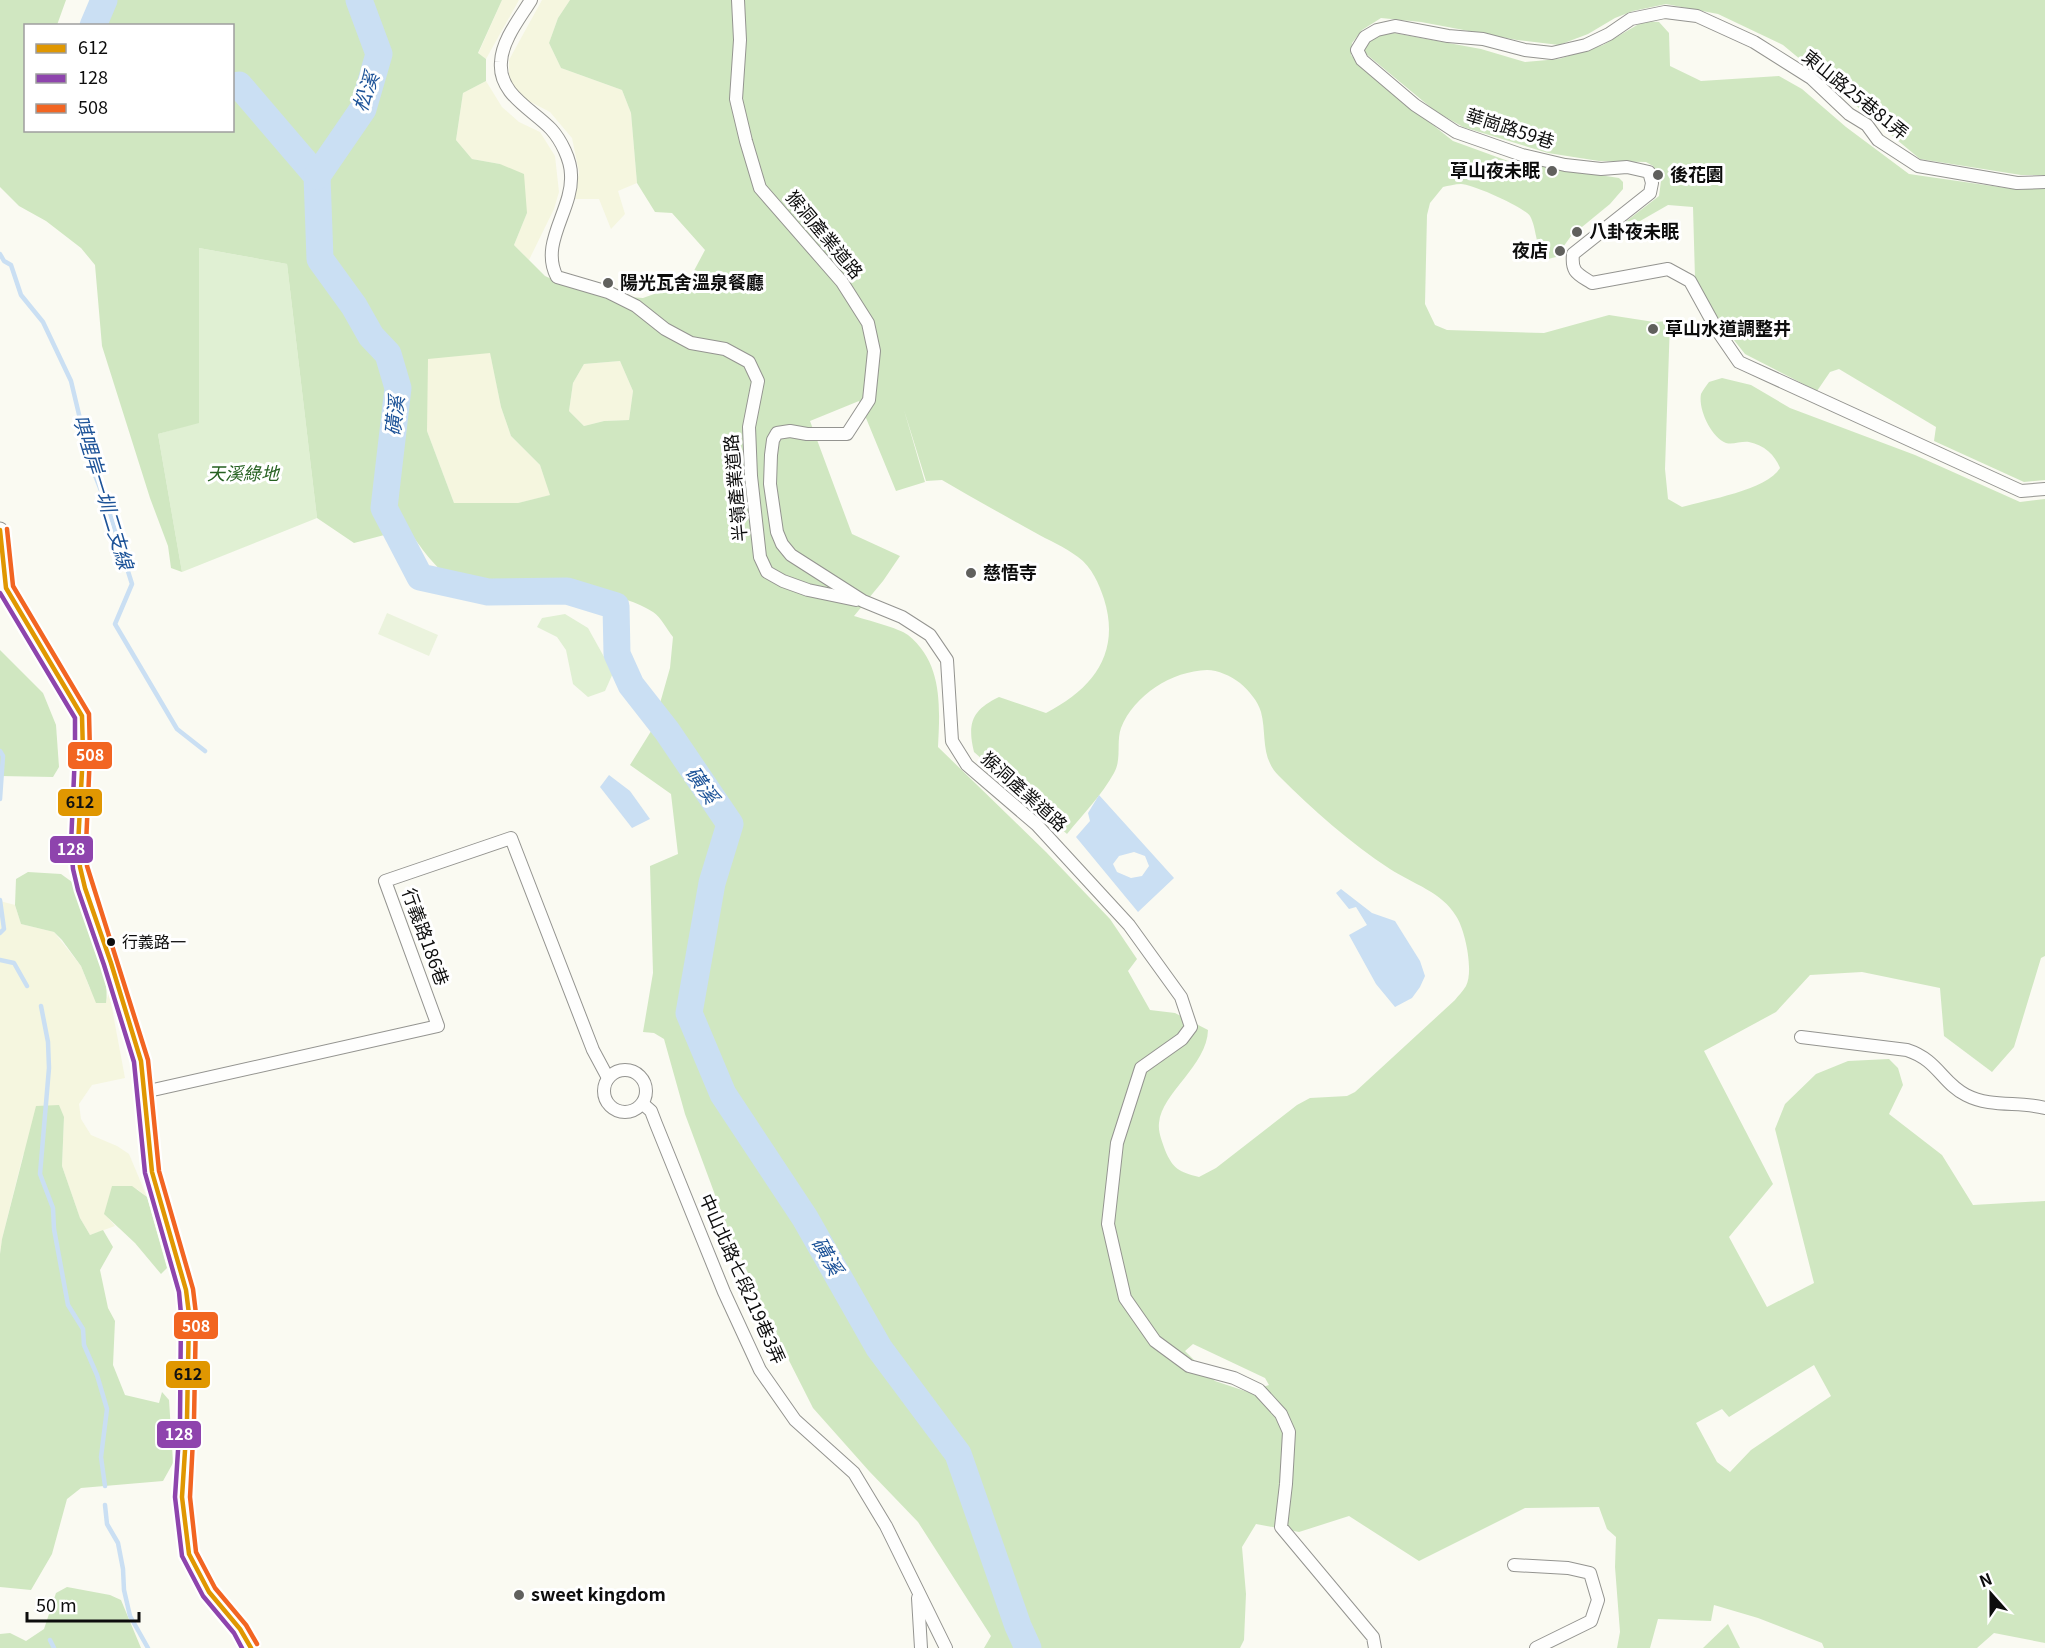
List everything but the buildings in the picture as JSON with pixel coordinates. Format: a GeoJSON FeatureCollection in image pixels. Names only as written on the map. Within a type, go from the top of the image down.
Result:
{"type":"FeatureCollection","features":[{"type":"Feature","properties":{"kind":"street","name":"半嶺產業道路"},"geometry":{"type":"LineString","coordinates":[[531,0],[508,39],[501,61],[502,80],[518,100],[552,130],[563,147],[572,174],[569,200],[552,247],[551,266],[557,277],[608,292],[636,306],[665,329],[691,343],[725,349],[749,362],[758,381],[749,427],[751,476],[760,557],[767,572],[783,581],[808,590],[863,601]]}},
{"type":"Feature","properties":{"kind":"street","name":"猴洞產業道路"},"geometry":{"type":"LineString","coordinates":[[738,0],[740,40],[736,99],[760,188],[842,282],[868,323],[874,351],[869,400],[847,434],[807,434],[790,430],[777,433],[773,440],[770,484],[777,532],[791,555],[863,601],[902,616],[930,635],[946,660],[952,741],[967,765],[1037,825],[1129,925],[1185,1005],[1191,1027],[1182,1039],[1141,1068],[1117,1143],[1108,1224],[1125,1298],[1155,1341],[1189,1366],[1233,1378],[1259,1390],[1281,1414],[1290,1432],[1281,1527],[1373,1637],[1375,1648]]}},
{"type":"Feature","properties":{"kind":"street","name":"東山路25巷81弄"},"geometry":{"type":"LineString","coordinates":[[1362,60],[1357,50],[1365,37],[1377,30],[1395,26],[1448,36],[1483,39],[1525,51],[1552,53],[1586,45],[1609,34],[1631,19],[1665,12],[1697,16],[1754,42],[1811,78],[1849,114],[1867,125],[1878,140],[1918,166],[2017,183],[2045,182]]}},
{"type":"Feature","properties":{"kind":"street","name":"華崗路59巷"},"geometry":{"type":"LineString","coordinates":[[1362,60],[1415,105],[1456,132],[1522,155],[1565,165],[1601,169],[1628,167],[1649,172],[1652,183],[1650,193],[1574,254],[1572,266],[1577,274],[1592,284],[1668,269],[1690,281],[1716,330],[1739,362],[2021,491],[2045,489]]}},
{"type":"Feature","properties":{"kind":"street"},"geometry":{"type":"LineString","coordinates":[[0,530],[6,588],[82,716],[84,753],[78,845],[80,867],[141,1061],[152,1172],[186,1290],[189,1314],[187,1420],[182,1497],[189,1554],[210,1592],[240,1629],[251,1648]]}},
{"type":"Feature","properties":{"kind":"street","name":"行義路186巷"},"geometry":{"type":"LineString","coordinates":[[144,1092],[438,1026],[386,881],[511,838],[593,1050],[600,1067],[608,1078]]}},
{"type":"Feature","properties":{"kind":"street"},"geometry":{"type":"LineString","coordinates":[[1801,1038],[1907,1050],[1920,1054],[1930,1061],[1963,1094],[1976,1100],[1990,1104],[2045,1108]]}},
{"type":"Feature","properties":{"kind":"street","name":"行義路186巷"},"geometry":{"type":"LineString","coordinates":[[593,1050],[609,1066],[620,1070]]}},
{"type":"Feature","properties":{"kind":"street"},"geometry":{"type":"LineString","coordinates":[[631,1112],[643,1104],[646,1097],[645,1082],[635,1072],[620,1070],[608,1078],[604,1093],[605,1100],[616,1111],[643,1115],[656,1124]]}},
{"type":"Feature","properties":{"kind":"street","name":"中山北路七段219巷3弄"},"geometry":{"type":"LineString","coordinates":[[643,1104],[651,1111],[724,1292],[760,1370],[795,1420],[854,1473],[886,1526],[946,1648]]}},
{"type":"Feature","properties":{"kind":"street"},"geometry":{"type":"LineString","coordinates":[[1514,1565],[1568,1568],[1590,1573],[1598,1600],[1591,1621],[1536,1648]]}},
{"type":"Feature","properties":{"kind":"street"},"geometry":{"type":"LineString","coordinates":[[918,1591],[921,1648]]}},
{"type":"Feature","properties":{"kind":"green space"},"geometry":{"type":"Polygon","coordinates":[[[0,0],[66,0],[57,24],[24,24],[24,132],[234,132],[234,24],[87,24],[96,0],[502,0],[478,53],[486,59],[486,81],[463,93],[456,140],[472,159],[500,164],[524,174],[527,213],[514,245],[545,276],[567,286],[601,295],[643,298],[688,282],[705,250],[672,213],[655,212],[637,183],[631,113],[622,90],[561,68],[549,43],[558,18],[570,0],[2045,0],[2045,175],[2021,175],[1920,159],[1783,45],[1718,14],[1666,4],[1633,11],[1615,18],[1588,34],[1559,45],[1517,40],[1421,22],[1381,18],[1362,30],[1352,43],[1351,55],[1364,70],[1453,141],[1508,161],[1619,178],[1623,182],[1623,189],[1610,204],[1571,236],[1556,257],[1548,259],[1540,248],[1530,216],[1526,212],[1467,185],[1443,187],[1430,203],[1427,215],[1425,304],[1435,325],[1447,330],[1544,333],[1609,315],[1654,322],[1670,321],[1665,469],[1668,499],[1682,507],[1720,497],[1763,482],[1780,468],[1772,455],[1764,448],[1749,442],[1726,443],[1720,440],[1711,429],[1704,415],[1701,394],[1709,382],[1722,378],[1751,385],[1790,408],[1915,455],[2020,502],[2045,499],[2045,956],[2041,958],[2014,1047],[1992,1072],[1944,1036],[1940,988],[1862,972],[1810,975],[1776,1012],[1704,1051],[1773,1184],[1729,1237],[1767,1307],[1814,1283],[1775,1129],[1785,1104],[1816,1074],[1848,1061],[1889,1059],[1898,1068],[1903,1085],[1889,1114],[1942,1155],[1973,1205],[2045,1201],[2045,1643],[1994,1633],[1977,1648],[1824,1648],[1822,1643],[1758,1618],[1714,1605],[1711,1621],[1658,1619],[1650,1648],[1617,1648],[1620,1632],[1615,1567],[1616,1537],[1607,1529],[1599,1507],[1525,1508],[1419,1561],[1349,1516],[1299,1532],[1256,1524],[1242,1547],[1246,1594],[1244,1640],[1240,1648],[984,1648],[991,1636],[918,1522],[813,1408],[770,1323],[724,1219],[685,1114],[664,1039],[654,1033],[643,1032],[653,973],[650,866],[678,854],[671,794],[630,765],[653,728],[670,668],[673,637],[656,614],[641,605],[594,592],[546,588],[492,588],[463,583],[440,569],[407,529],[354,543],[317,518],[287,264],[199,248],[199,423],[158,434],[182,572],[171,568],[168,546],[150,498],[102,346],[95,265],[81,248],[46,221],[19,206],[0,187],[0,0]],[[490,353],[428,359],[427,431],[454,503],[518,503],[550,495],[540,465],[511,436],[501,407],[490,353]],[[620,361],[584,364],[573,383],[569,411],[584,426],[604,421],[629,420],[633,391],[620,361]],[[859,401],[810,421],[852,534],[900,556],[854,616],[904,632],[919,646],[928,659],[937,686],[938,747],[1046,852],[1110,919],[1137,959],[1128,971],[1150,1010],[1175,1013],[1208,1030],[1206,1043],[1200,1055],[1162,1112],[1159,1123],[1160,1133],[1171,1162],[1178,1169],[1199,1177],[1216,1168],[1297,1105],[1310,1098],[1347,1096],[1355,1092],[1455,1000],[1466,986],[1469,961],[1465,940],[1456,916],[1435,895],[1390,869],[1346,837],[1279,776],[1269,761],[1261,712],[1253,696],[1236,680],[1211,670],[1194,671],[1168,680],[1145,695],[1135,705],[1121,728],[1118,762],[1114,773],[1098,797],[1067,834],[974,752],[971,733],[977,712],[999,697],[1046,713],[1077,693],[1089,681],[1106,652],[1109,636],[1104,599],[1097,582],[1087,566],[1068,550],[942,480],[926,481],[904,410],[925,482],[896,491],[859,401]],[[1193,1344],[1185,1351],[1215,1381],[1248,1392],[1269,1385],[1265,1378],[1193,1344]],[[1814,1365],[1729,1417],[1722,1409],[1696,1423],[1717,1462],[1730,1472],[1751,1450],[1831,1396],[1814,1365]]]}},
{"type":"Feature","properties":{"kind":"green space"},"geometry":{"type":"Polygon","coordinates":[[[502,0],[519,0],[486,59],[478,54],[502,0]]]}},
{"type":"Feature","properties":{"kind":"green space"},"geometry":{"type":"Polygon","coordinates":[[[542,0],[570,0],[558,18],[549,43],[561,68],[622,90],[631,113],[637,183],[618,191],[625,214],[611,229],[599,199],[575,199],[579,172],[572,138],[550,112],[523,98],[509,83],[509,60],[542,0]]]}},
{"type":"Feature","properties":{"kind":"green space"},"geometry":{"type":"Polygon","coordinates":[[[1644,21],[1659,22],[1669,33],[1670,66],[1701,81],[1779,76],[1802,89],[1846,127],[1909,174],[2020,190],[2045,186],[2045,480],[2024,482],[1934,441],[1936,427],[1839,369],[1830,372],[1817,391],[1745,354],[1722,325],[1695,278],[1693,207],[1668,205],[1607,240],[1611,233],[1659,196],[1661,181],[1653,166],[1646,162],[1599,161],[1548,153],[1463,127],[1435,111],[1365,53],[1365,45],[1376,36],[1394,33],[1481,49],[1525,62],[1559,59],[1603,45],[1644,21]]]}},
{"type":"Feature","properties":{"kind":"green space"},"geometry":{"type":"Polygon","coordinates":[[[486,81],[502,107],[519,122],[540,132],[555,156],[559,192],[554,209],[529,260],[514,245],[527,213],[500,164],[472,159],[456,140],[463,93],[486,81]]]}},
{"type":"Feature","properties":{"kind":"green space","name":"天溪綠地"},"geometry":{"type":"Polygon","coordinates":[[[199,248],[287,264],[317,518],[182,572],[158,434],[199,422],[199,248]]]}},
{"type":"Feature","properties":{"kind":"green space"},"geometry":{"type":"Polygon","coordinates":[[[490,352],[501,407],[511,436],[540,465],[551,495],[518,503],[454,503],[427,431],[427,358],[490,352]]]}},
{"type":"Feature","properties":{"kind":"green space"},"geometry":{"type":"Polygon","coordinates":[[[620,361],[633,391],[629,420],[604,421],[584,426],[569,411],[573,383],[584,364],[620,361]]]}},
{"type":"Feature","properties":{"kind":"green space"},"geometry":{"type":"Polygon","coordinates":[[[387,613],[438,635],[429,656],[378,634],[387,613]]]}},
{"type":"Feature","properties":{"kind":"green space"},"geometry":{"type":"Polygon","coordinates":[[[565,614],[588,628],[613,673],[605,691],[588,697],[573,684],[566,650],[557,637],[537,627],[542,618],[565,614]]]}},
{"type":"Feature","properties":{"kind":"green space"},"geometry":{"type":"Polygon","coordinates":[[[0,650],[43,693],[56,725],[59,767],[53,777],[0,776],[0,650]]]}},
{"type":"Feature","properties":{"kind":"green space"},"geometry":{"type":"Polygon","coordinates":[[[28,872],[61,874],[72,882],[95,943],[107,991],[106,1003],[96,1003],[81,966],[54,932],[21,924],[15,905],[16,879],[28,872]]]}},
{"type":"Feature","properties":{"kind":"green space"},"geometry":{"type":"Polygon","coordinates":[[[0,901],[15,905],[21,924],[54,932],[81,966],[90,989],[106,1002],[109,992],[125,1078],[92,1085],[79,1104],[81,1119],[91,1135],[129,1154],[147,1197],[137,1189],[105,1214],[115,1226],[90,1235],[80,1218],[62,1166],[64,1117],[23,1155],[0,1254],[0,901]]]}},
{"type":"Feature","properties":{"kind":"green space"},"geometry":{"type":"Polygon","coordinates":[[[59,1105],[64,1117],[62,1166],[80,1218],[90,1235],[103,1230],[113,1247],[100,1270],[108,1308],[115,1321],[113,1365],[125,1395],[159,1403],[162,1392],[169,1400],[173,1463],[163,1481],[81,1488],[67,1499],[52,1554],[31,1590],[0,1587],[0,1254],[36,1106],[59,1105]]]}},
{"type":"Feature","properties":{"kind":"green space"},"geometry":{"type":"Polygon","coordinates":[[[112,1186],[132,1186],[147,1197],[167,1268],[161,1274],[135,1243],[104,1214],[112,1186]]]}},
{"type":"Feature","properties":{"kind":"green space"},"geometry":{"type":"Polygon","coordinates":[[[67,1587],[110,1595],[121,1600],[141,1648],[0,1648],[0,1634],[10,1633],[26,1641],[44,1629],[56,1593],[67,1587]]]}},
{"type":"Feature","properties":{"kind":"green space"},"geometry":{"type":"Polygon","coordinates":[[[1728,1624],[1740,1648],[1703,1648],[1728,1624]]]}},
{"type":"Feature","properties":{"kind":"water"},"geometry":{"type":"Polygon","coordinates":[[[609,775],[630,791],[650,819],[632,828],[600,787],[609,775]]]}},
{"type":"Feature","properties":{"kind":"water"},"geometry":{"type":"Polygon","coordinates":[[[1099,795],[1174,878],[1138,912],[1076,837],[1090,821],[1088,813],[1099,795]],[[1134,852],[1119,856],[1113,864],[1117,872],[1131,878],[1142,876],[1149,866],[1145,856],[1134,852]]]}},
{"type":"Feature","properties":{"kind":"water"},"geometry":{"type":"Polygon","coordinates":[[[1341,889],[1372,913],[1395,921],[1420,961],[1425,976],[1412,998],[1395,1007],[1376,984],[1349,935],[1367,925],[1356,907],[1349,909],[1336,893],[1341,889]]]}},
{"type":"Feature","properties":{"kind":"waterway","name":"磺溪"},"geometry":{"type":"LineString","coordinates":[[94,24],[104,0]]}},
{"type":"Feature","properties":{"kind":"waterway","name":"松溪"},"geometry":{"type":"LineString","coordinates":[[317,176],[363,109],[379,54],[359,0]]}},
{"type":"Feature","properties":{"kind":"waterway","name":"磺溪"},"geometry":{"type":"LineString","coordinates":[[234,86],[239,85],[317,176],[320,259],[354,306],[371,336],[388,354],[398,388],[384,508],[420,577],[488,592],[567,591],[616,606],[617,654],[631,685],[667,731],[730,824],[712,883],[689,1013],[723,1094],[805,1218],[879,1348],[958,1454],[1018,1626],[1028,1648]]}},
{"type":"Feature","properties":{"kind":"waterway","name":"唭哩岸一圳二支線"},"geometry":{"type":"LineString","coordinates":[[0,254],[4,261],[11,265],[21,295],[43,322],[71,381],[91,465],[109,511],[132,584],[115,624],[177,729],[205,751]]}},
{"type":"Feature","properties":{"kind":"waterway"},"geometry":{"type":"LineString","coordinates":[[0,751],[3,756],[0,799]]}},
{"type":"Feature","properties":{"kind":"waterway"},"geometry":{"type":"LineString","coordinates":[[0,900],[4,929],[0,933]]}},
{"type":"Feature","properties":{"kind":"waterway"},"geometry":{"type":"LineString","coordinates":[[0,960],[14,963],[27,986]]}},
{"type":"Feature","properties":{"kind":"waterway"},"geometry":{"type":"LineString","coordinates":[[41,1006],[48,1042],[49,1068],[40,1174],[53,1208],[54,1229],[68,1305],[83,1329],[84,1345],[97,1375],[107,1409],[101,1457],[105,1486]]}},
{"type":"Feature","properties":{"kind":"waterway"},"geometry":{"type":"LineString","coordinates":[[105,1505],[107,1524],[118,1543],[130,1616],[148,1648]]}},
{"type":"Feature","properties":{"kind":"waterway"},"geometry":{"type":"LineString","coordinates":[[50,1640],[54,1648]]}},
{"type":"Feature","properties":{"kind":"transit line","name":"508"},"geometry":{"type":"LineString","coordinates":[[7,529],[13,586],[89,714],[87,866],[148,1060],[159,1171],[193,1289],[196,1314],[190,1497],[196,1552],[215,1588],[246,1625],[257,1644]]}},
{"type":"Feature","properties":{"kind":"transit line","name":"612"},"geometry":{"type":"LineString","coordinates":[[0,530],[6,588],[82,716],[83,753],[78,845],[80,867],[141,1061],[152,1172],[186,1290],[189,1314],[187,1420],[182,1497],[189,1554],[209,1592],[240,1629],[251,1648]]}},
{"type":"Feature","properties":{"kind":"transit line","name":"128"},"geometry":{"type":"LineString","coordinates":[[0,593],[75,718],[71,845],[73,869],[134,1062],[145,1173],[179,1292],[181,1314],[180,1420],[175,1497],[182,1556],[203,1596],[234,1633],[242,1648]]}},
{"type":"Feature","properties":{"kind":"place","name":"草山夜未眠"},"geometry":{"type":"Point","coordinates":[1552,171]}},
{"type":"Feature","properties":{"kind":"place","name":"後花園"},"geometry":{"type":"Point","coordinates":[1658,175]}},
{"type":"Feature","properties":{"kind":"place","name":"八卦夜未眠"},"geometry":{"type":"Point","coordinates":[1577,232]}},
{"type":"Feature","properties":{"kind":"place","name":"夜店"},"geometry":{"type":"Point","coordinates":[1560,251]}},
{"type":"Feature","properties":{"kind":"place","name":"陽光瓦舍溫泉餐廳"},"geometry":{"type":"Point","coordinates":[608,283]}},
{"type":"Feature","properties":{"kind":"place","name":"草山水道調整井"},"geometry":{"type":"Point","coordinates":[1653,329]}},
{"type":"Feature","properties":{"kind":"place","name":"慈悟寺"},"geometry":{"type":"Point","coordinates":[971,573]}},
{"type":"Feature","properties":{"kind":"place","name":"行義路一"},"geometry":{"type":"Point","coordinates":[111,942]}},
{"type":"Feature","properties":{"kind":"place","name":"sweet kingdom"},"geometry":{"type":"Point","coordinates":[519,1595]}}]}
